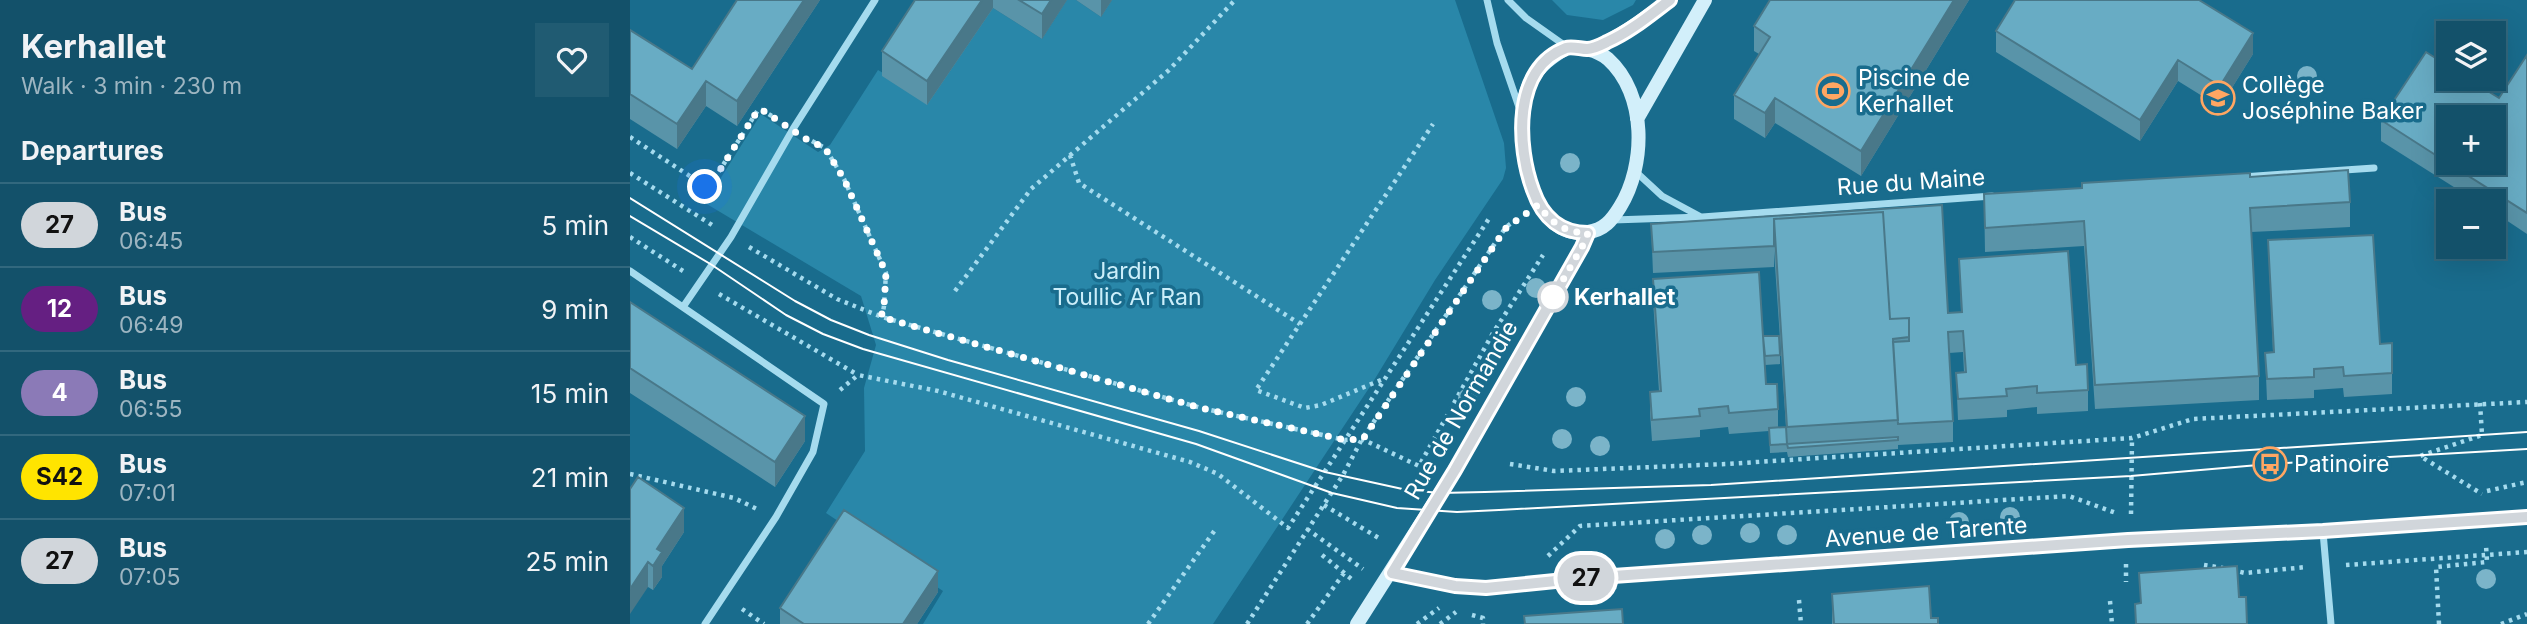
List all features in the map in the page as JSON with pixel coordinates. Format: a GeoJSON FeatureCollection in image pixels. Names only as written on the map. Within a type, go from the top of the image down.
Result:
{"type":"FeatureCollection","features":[{"type":"Feature","properties":{"kind":"street"},"geometry":{"type":"LineString","coordinates":[[683,307],[731,237],[793,129],[875,0]]}},
{"type":"Feature","properties":{"kind":"street"},"geometry":{"type":"LineString","coordinates":[[1487,0],[1497,43],[1521,113],[1530,181],[1538,205],[1560,228],[1588,233],[1601,229],[1611,220],[1629,191],[1635,171],[1639,142],[1637,119],[1630,93],[1608,59],[1591,49],[1568,47],[1526,18],[1508,0]]}},
{"type":"Feature","properties":{"kind":"street"},"geometry":{"type":"LineString","coordinates":[[1591,49],[1636,26],[1670,0]]}},
{"type":"Feature","properties":{"kind":"street"},"geometry":{"type":"LineString","coordinates":[[1637,119],[1705,0]]}},
{"type":"Feature","properties":{"kind":"street"},"geometry":{"type":"LineString","coordinates":[[1521,113],[1530,83],[1547,60],[1568,47]]}},
{"type":"Feature","properties":{"kind":"street"},"geometry":{"type":"LineString","coordinates":[[2236,178],[2374,168]]}},
{"type":"Feature","properties":{"kind":"street"},"geometry":{"type":"LineString","coordinates":[[1635,171],[1662,196],[1702,217]]}},
{"type":"Feature","properties":{"kind":"street","name":"Rue du Maine"},"geometry":{"type":"LineString","coordinates":[[1611,220],[1702,217],[2004,195]]}},
{"type":"Feature","properties":{"kind":"street","name":"Rue de Normandie"},"geometry":{"type":"LineString","coordinates":[[1388,578],[1455,470],[1588,233]]}},
{"type":"Feature","properties":{"kind":"street"},"geometry":{"type":"LineString","coordinates":[[630,271],[824,404],[813,452],[776,517],[705,624]]}},
{"type":"Feature","properties":{"kind":"street","name":"Avenue de Tarente"},"geometry":{"type":"LineString","coordinates":[[1388,578],[1486,588],[1585,578],[2128,540],[2323,531],[2527,517]]}},
{"type":"Feature","properties":{"kind":"street"},"geometry":{"type":"LineString","coordinates":[[2323,531],[2331,624]]}},
{"type":"Feature","properties":{"kind":"street"},"geometry":{"type":"LineString","coordinates":[[1357,624],[1388,578]]}},
{"type":"Feature","properties":{"kind":"path"},"geometry":{"type":"LineString","coordinates":[[954,291],[1031,189],[1169,70],[1235,0]]}},
{"type":"Feature","properties":{"kind":"path"},"geometry":{"type":"LineString","coordinates":[[630,136],[705,187],[711,184],[758,110],[825,148],[849,191],[886,273],[881,317]]}},
{"type":"Feature","properties":{"kind":"path"},"geometry":{"type":"LineString","coordinates":[[1382,380],[1321,405],[1305,408],[1256,390],[1433,124]]}},
{"type":"Feature","properties":{"kind":"path"},"geometry":{"type":"LineString","coordinates":[[1070,155],[1079,183],[1300,324]]}},
{"type":"Feature","properties":{"kind":"path"},"geometry":{"type":"LineString","coordinates":[[630,173],[731,237],[838,299],[881,317],[1201,408],[1345,440],[1363,439],[1419,466],[1493,334],[1542,255]]}},
{"type":"Feature","properties":{"kind":"path"},"geometry":{"type":"LineString","coordinates":[[1247,624],[1343,475],[1363,439],[1506,228],[1538,205]]}},
{"type":"Feature","properties":{"kind":"path"},"geometry":{"type":"LineString","coordinates":[[630,237],[858,375],[938,391],[1190,462],[1218,474],[1288,528],[1490,217]]}},
{"type":"Feature","properties":{"kind":"path"},"geometry":{"type":"LineString","coordinates":[[824,404],[858,375]]}},
{"type":"Feature","properties":{"kind":"path"},"geometry":{"type":"LineString","coordinates":[[1510,464],[1554,471],[1726,464],[2132,438],[2193,419],[2527,402]]}},
{"type":"Feature","properties":{"kind":"path"},"geometry":{"type":"LineString","coordinates":[[2480,403],[2482,435],[2420,456],[2482,492]]}},
{"type":"Feature","properties":{"kind":"path"},"geometry":{"type":"LineString","coordinates":[[2131,516],[2132,438]]}},
{"type":"Feature","properties":{"kind":"path"},"geometry":{"type":"LineString","coordinates":[[630,474],[734,498],[776,517]]}},
{"type":"Feature","properties":{"kind":"path"},"geometry":{"type":"LineString","coordinates":[[2468,493],[2527,482]]}},
{"type":"Feature","properties":{"kind":"path"},"geometry":{"type":"LineString","coordinates":[[2439,624],[2436,567],[2487,562],[2482,492]]}},
{"type":"Feature","properties":{"kind":"path"},"geometry":{"type":"LineString","coordinates":[[1543,561],[1580,526],[2069,496],[2108,511],[2131,516],[2144,515]]}},
{"type":"Feature","properties":{"kind":"path"},"geometry":{"type":"LineString","coordinates":[[1324,505],[1404,553]]}},
{"type":"Feature","properties":{"kind":"path"},"geometry":{"type":"LineString","coordinates":[[1307,529],[1388,578]]}},
{"type":"Feature","properties":{"kind":"path"},"geometry":{"type":"LineString","coordinates":[[1148,624],[1215,530]]}},
{"type":"Feature","properties":{"kind":"path"},"geometry":{"type":"LineString","coordinates":[[2126,582],[2128,540]]}},
{"type":"Feature","properties":{"kind":"path"},"geometry":{"type":"LineString","coordinates":[[1322,555],[1363,588]]}},
{"type":"Feature","properties":{"kind":"path"},"geometry":{"type":"LineString","coordinates":[[1307,624],[1344,573]]}},
{"type":"Feature","properties":{"kind":"path"},"geometry":{"type":"LineString","coordinates":[[1799,600],[1801,624]]}},
{"type":"Feature","properties":{"kind":"path"},"geometry":{"type":"LineString","coordinates":[[2110,601],[2112,624]]}},
{"type":"Feature","properties":{"kind":"path"},"geometry":{"type":"LineString","coordinates":[[1417,624],[1441,607]]}},
{"type":"Feature","properties":{"kind":"path"},"geometry":{"type":"LineString","coordinates":[[1440,624],[1457,611]]}},
{"type":"Feature","properties":{"kind":"path"},"geometry":{"type":"LineString","coordinates":[[2501,624],[2527,614]]}},
{"type":"Feature","properties":{"kind":"path"},"geometry":{"type":"LineString","coordinates":[[1470,615],[1483,618],[1483,624]]}},
{"type":"Feature","properties":{"kind":"green space","name":"Jardin Toullic Ar Ran"},"geometry":{"type":"Polygon","coordinates":[[[1067,0],[1076,0],[1101,17],[1112,0],[1455,0],[1504,143],[1506,168],[1503,179],[1213,624],[923,624],[943,591],[826,513],[865,451],[864,388],[876,345],[861,296],[705,203],[761,114],[818,152],[830,145],[878,70],[883,73],[993,8],[1042,39],[1067,0]]]}},
{"type":"Feature","properties":{"kind":"green space"},"geometry":{"type":"Polygon","coordinates":[[[1552,0],[1636,0],[1633,5],[1603,20],[1567,15],[1552,0]]]}},
{"type":"Feature","properties":{"kind":"building"},"geometry":{"type":"Polygon","coordinates":[[[737,0],[804,0],[737,101],[706,81],[677,124],[630,94],[630,30],[692,69],[737,0]]]}},
{"type":"Feature","properties":{"kind":"building"},"geometry":{"type":"Polygon","coordinates":[[[915,0],[982,0],[927,81],[882,51],[915,0]]]}},
{"type":"Feature","properties":{"kind":"building"},"geometry":{"type":"Polygon","coordinates":[[[1019,0],[1051,0],[1042,14],[1019,0]]]}},
{"type":"Feature","properties":{"kind":"building","name":"Piscine de Kerhallet"},"geometry":{"type":"Polygon","coordinates":[[[1770,0],[1954,0],[1861,151],[1775,98],[1765,113],[1734,95],[1770,37],[1754,26],[1770,0]]]}},
{"type":"Feature","properties":{"kind":"building"},"geometry":{"type":"Polygon","coordinates":[[[2015,0],[2199,0],[2253,33],[2220,86],[2178,60],[2140,120],[1996,31],[2015,0]]]}},
{"type":"Feature","properties":{"kind":"building"},"geometry":{"type":"Polygon","coordinates":[[[2426,52],[2436,58],[2436,91],[2488,91],[2499,98],[2527,55],[2527,213],[2506,200],[2506,189],[2489,189],[2467,175],[2506,175],[2506,105],[2436,105],[2436,155],[2381,120],[2426,52]]]}},
{"type":"Feature","properties":{"kind":"building"},"geometry":{"type":"Polygon","coordinates":[[[2348,170],[2350,202],[2250,208],[2259,376],[2095,385],[2084,221],[1985,228],[1984,194],[2082,188],[2082,183],[2250,173],[2250,177],[2348,170]]]}},
{"type":"Feature","properties":{"kind":"building"},"geometry":{"type":"Polygon","coordinates":[[[1942,205],[1948,313],[1962,312],[1959,259],[2068,251],[2076,365],[2087,364],[2088,390],[2037,393],[2037,386],[2006,389],[2007,396],[1958,399],[1956,373],[1966,372],[1963,331],[1948,332],[1953,421],[1898,424],[1893,342],[1909,341],[1909,318],[1890,319],[1883,212],[1774,219],[1774,246],[1653,252],[1651,224],[1942,205]]]}},
{"type":"Feature","properties":{"kind":"building"},"geometry":{"type":"Polygon","coordinates":[[[1883,212],[1890,319],[1909,318],[1909,337],[1893,339],[1898,420],[1787,427],[1774,219],[1883,212]]]}},
{"type":"Feature","properties":{"kind":"building"},"geometry":{"type":"Polygon","coordinates":[[[2373,235],[2380,344],[2392,343],[2392,373],[2344,376],[2343,367],[2314,369],[2314,377],[2267,379],[2265,353],[2274,352],[2268,240],[2373,235]]]}},
{"type":"Feature","properties":{"kind":"building"},"geometry":{"type":"Polygon","coordinates":[[[1759,272],[1766,384],[1777,384],[1778,409],[1729,413],[1728,406],[1699,409],[1700,416],[1652,420],[1650,392],[1661,391],[1653,279],[1759,272]]]}},
{"type":"Feature","properties":{"kind":"building"},"geometry":{"type":"Polygon","coordinates":[[[630,302],[805,416],[775,462],[630,368],[630,302]]]}},
{"type":"Feature","properties":{"kind":"building"},"geometry":{"type":"Polygon","coordinates":[[[1763,336],[1779,336],[1780,355],[1765,356],[1763,336]]]}},
{"type":"Feature","properties":{"kind":"building"},"geometry":{"type":"Polygon","coordinates":[[[1786,427],[1787,444],[1770,445],[1769,428],[1786,427]]]}},
{"type":"Feature","properties":{"kind":"building"},"geometry":{"type":"Polygon","coordinates":[[[1898,437],[1898,440],[1788,448],[1787,444],[1898,437]]]}},
{"type":"Feature","properties":{"kind":"building"},"geometry":{"type":"Polygon","coordinates":[[[638,477],[684,508],[657,549],[662,552],[653,566],[648,562],[630,589],[630,489],[638,477]]]}},
{"type":"Feature","properties":{"kind":"building"},"geometry":{"type":"Polygon","coordinates":[[[844,510],[938,571],[903,624],[804,624],[780,608],[844,510]]]}},
{"type":"Feature","properties":{"kind":"building"},"geometry":{"type":"Polygon","coordinates":[[[2237,566],[2239,597],[2246,597],[2247,624],[2136,624],[2135,604],[2141,603],[2139,573],[2237,566]]]}},
{"type":"Feature","properties":{"kind":"building"},"geometry":{"type":"Polygon","coordinates":[[[1929,586],[1931,618],[1938,618],[1938,624],[1834,624],[1832,594],[1929,586]]]}},
{"type":"Feature","properties":{"kind":"building"},"geometry":{"type":"Polygon","coordinates":[[[1622,609],[1623,624],[1525,624],[1524,616],[1622,609]]]}},
{"type":"Feature","properties":{"kind":"tram line"},"geometry":{"type":"LineString","coordinates":[[630,198],[795,301],[831,320],[869,335],[1199,431],[1325,472],[1407,490],[1440,493],[1711,485],[2527,432]]}},
{"type":"Feature","properties":{"kind":"tram line"},"geometry":{"type":"LineString","coordinates":[[630,216],[712,265],[786,315],[823,334],[863,349],[1196,444],[1332,493],[1397,508],[1457,512],[1499,510],[2131,476],[2270,464],[2527,449]]}},
{"type":"Feature","properties":{"kind":"bus line","name":"27"},"geometry":{"type":"LineString","coordinates":[[1670,0],[1611,41],[1591,49],[1568,47],[1547,60],[1530,83],[1521,113],[1530,181],[1538,205],[1560,228],[1588,233],[1455,470],[1392,573],[1455,586],[1486,588],[1585,578],[2128,540],[2323,531],[2527,517]]}},
{"type":"Feature","properties":{"kind":"place","name":"Piscine de Kerhallet"},"geometry":{"type":"Point","coordinates":[1833,91]}},
{"type":"Feature","properties":{"kind":"place","name":"Collège Joséphine Baker"},"geometry":{"type":"Point","coordinates":[2218,98]}},
{"type":"Feature","properties":{"kind":"place","name":"Kerhallet"},"geometry":{"type":"Point","coordinates":[1553,297]}},
{"type":"Feature","properties":{"kind":"place","name":"Patinoire"},"geometry":{"type":"Point","coordinates":[2270,464]}},
{"type":"Feature","properties":{"kind":"route"},"geometry":{"type":"LineString","coordinates":[[705,187],[711,184],[758,110],[762,110],[806,139],[825,148],[844,179],[886,273],[881,317],[1201,408],[1345,440],[1363,439],[1506,228],[1538,205],[1560,228],[1588,233],[1553,297]]}}]}
